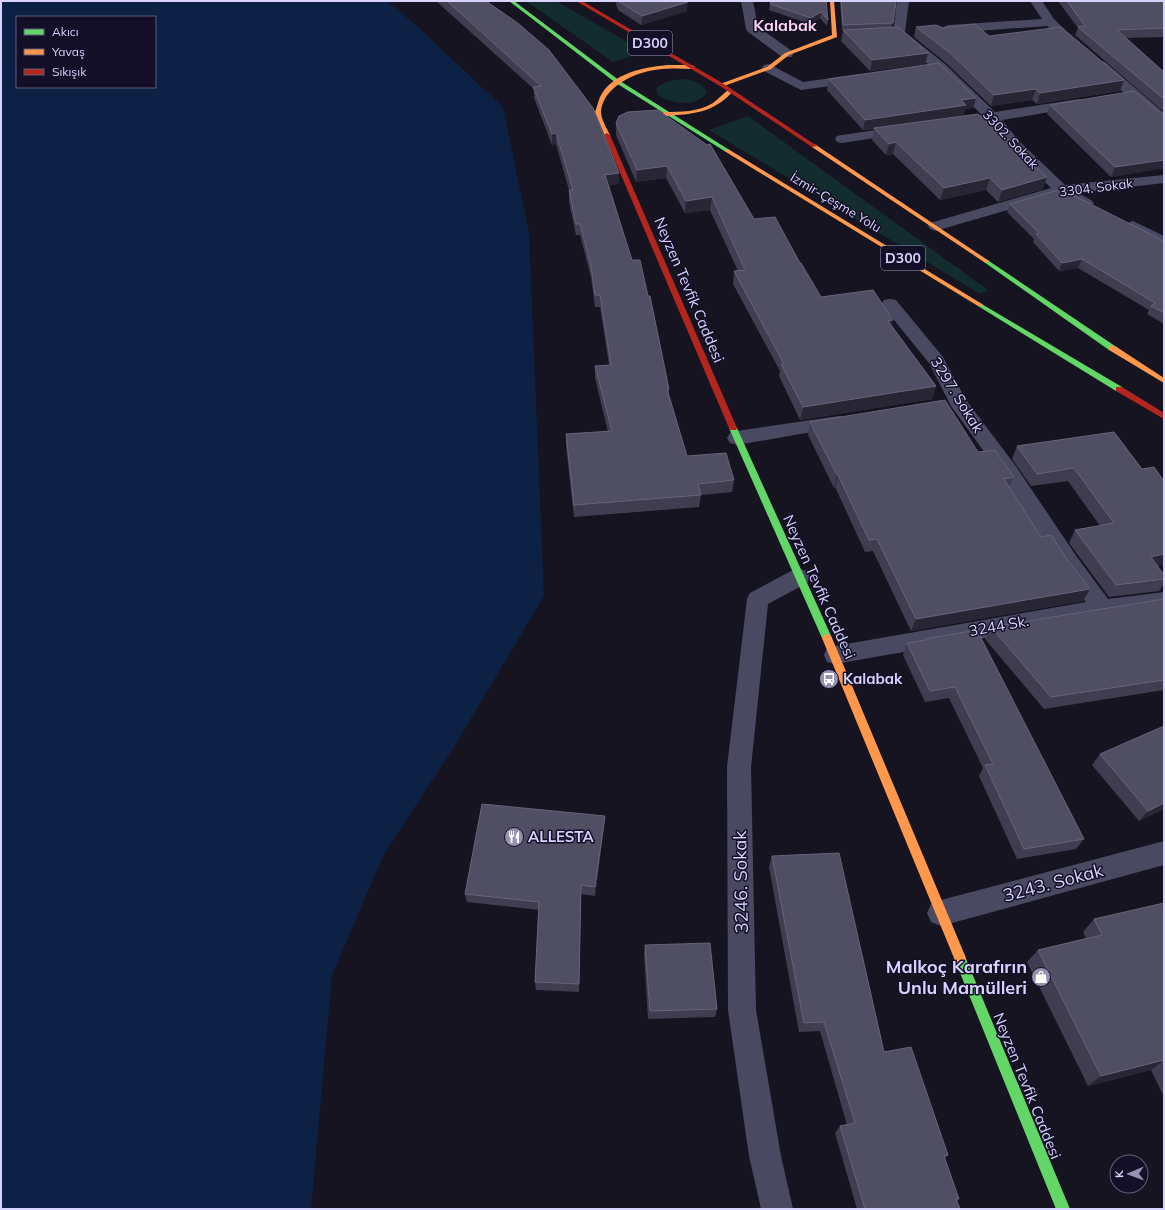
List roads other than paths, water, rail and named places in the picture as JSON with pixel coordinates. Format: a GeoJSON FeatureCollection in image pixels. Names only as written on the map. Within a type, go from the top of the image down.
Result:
{"type":"FeatureCollection","features":[{"type":"Feature","properties":{"kind":"main road","name":"D300"},"geometry":{"type":"LineString","coordinates":[[511,1],[618,82]]}},
{"type":"Feature","properties":{"kind":"main road","name":"D300"},"geometry":{"type":"LineString","coordinates":[[578,1],[730,90],[936,226],[1110,347],[1164,381]]}},
{"type":"Feature","properties":{"kind":"main road"},"geometry":{"type":"LineString","coordinates":[[722,85],[770,68],[787,54],[839,36],[832,1]]}},
{"type":"Feature","properties":{"kind":"main road"},"geometry":{"type":"LineString","coordinates":[[618,82],[644,70],[677,65],[693,67]]}},
{"type":"Feature","properties":{"kind":"main road","name":"İzmir-Çeşme Yolu"},"geometry":{"type":"LineString","coordinates":[[618,82],[1164,416]]}},
{"type":"Feature","properties":{"kind":"main road","name":"Neyzen Tevfik Caddesi"},"geometry":{"type":"LineString","coordinates":[[618,82],[604,96],[598,112],[738,438],[834,655],[1063,1209]]}},
{"type":"Feature","properties":{"kind":"main road"},"geometry":{"type":"LineString","coordinates":[[649,114],[685,114],[701,111],[715,106],[725,98],[730,90]]}},
{"type":"Feature","properties":{"kind":"main road"},"geometry":{"type":"LineString","coordinates":[[607,134],[613,124]]}},
{"type":"Feature","properties":{"kind":"street"},"geometry":{"type":"LineString","coordinates":[[747,1],[752,30],[787,54]]}},
{"type":"Feature","properties":{"kind":"street"},"geometry":{"type":"LineString","coordinates":[[899,33],[903,1]]}},
{"type":"Feature","properties":{"kind":"street"},"geometry":{"type":"LineString","coordinates":[[1036,1],[1050,22],[1068,37]]}},
{"type":"Feature","properties":{"kind":"street"},"geometry":{"type":"LineString","coordinates":[[938,30],[1050,22]]}},
{"type":"Feature","properties":{"kind":"street"},"geometry":{"type":"LineString","coordinates":[[883,34],[915,32]]}},
{"type":"Feature","properties":{"kind":"street","name":"3302. Sokak"},"geometry":{"type":"LineString","coordinates":[[899,33],[940,67],[992,117],[1014,144],[1061,190],[1095,207]]}},
{"type":"Feature","properties":{"kind":"street"},"geometry":{"type":"LineString","coordinates":[[1091,58],[1164,120]]}},
{"type":"Feature","properties":{"kind":"street"},"geometry":{"type":"LineString","coordinates":[[924,69],[940,67]]}},
{"type":"Feature","properties":{"kind":"street"},"geometry":{"type":"LineString","coordinates":[[770,68],[801,86],[870,77]]}},
{"type":"Feature","properties":{"kind":"street"},"geometry":{"type":"LineString","coordinates":[[1118,96],[1133,94]]}},
{"type":"Feature","properties":{"kind":"street"},"geometry":{"type":"LineString","coordinates":[[969,120],[1094,100]]}},
{"type":"Feature","properties":{"kind":"street"},"geometry":{"type":"LineString","coordinates":[[842,139],[914,129]]}},
{"type":"Feature","properties":{"kind":"street","name":"3304. Sokak"},"geometry":{"type":"LineString","coordinates":[[936,226],[1061,190],[1164,179]]}},
{"type":"Feature","properties":{"kind":"street"},"geometry":{"type":"LineString","coordinates":[[1123,221],[1164,242]]}},
{"type":"Feature","properties":{"kind":"street","name":"3297. Sokak"},"geometry":{"type":"LineString","coordinates":[[890,304],[937,361],[950,404],[1008,470],[1069,563],[1103,608]]}},
{"type":"Feature","properties":{"kind":"street"},"geometry":{"type":"LineString","coordinates":[[738,438],[856,419]]}},
{"type":"Feature","properties":{"kind":"street","name":"3246. Sokak"},"geometry":{"type":"LineString","coordinates":[[777,1209],[765,1156],[742,1010],[740,767],[758,599],[799,577]]}},
{"type":"Feature","properties":{"kind":"street","name":"3244 Sk."},"geometry":{"type":"LineString","coordinates":[[834,655],[1103,608],[1164,600]]}},
{"type":"Feature","properties":{"kind":"street","name":"3243. Sokak"},"geometry":{"type":"LineString","coordinates":[[941,913],[1164,854]]}},
{"type":"Feature","properties":{"kind":"water"},"geometry":{"type":"Polygon","coordinates":[[[1,1],[387,1],[418,27],[503,107],[529,233],[544,596],[454,747],[384,854],[332,975],[311,1209],[1,1209],[1,1]]]}},
{"type":"Feature","properties":{"kind":"place","name":"Kalabak"},"geometry":{"type":"Point","coordinates":[829,679]}},
{"type":"Feature","properties":{"kind":"place","name":"ALLESTA"},"geometry":{"type":"Point","coordinates":[514,837]}},
{"type":"Feature","properties":{"kind":"place","name":"Malkoç Karafırın Unlu Mamülleri"},"geometry":{"type":"Point","coordinates":[1041,977]}},
{"type":"Feature","properties":{"kind":"district","name":"Kalabak"},"geometry":{"type":"Point","coordinates":[785,25]}}]}
